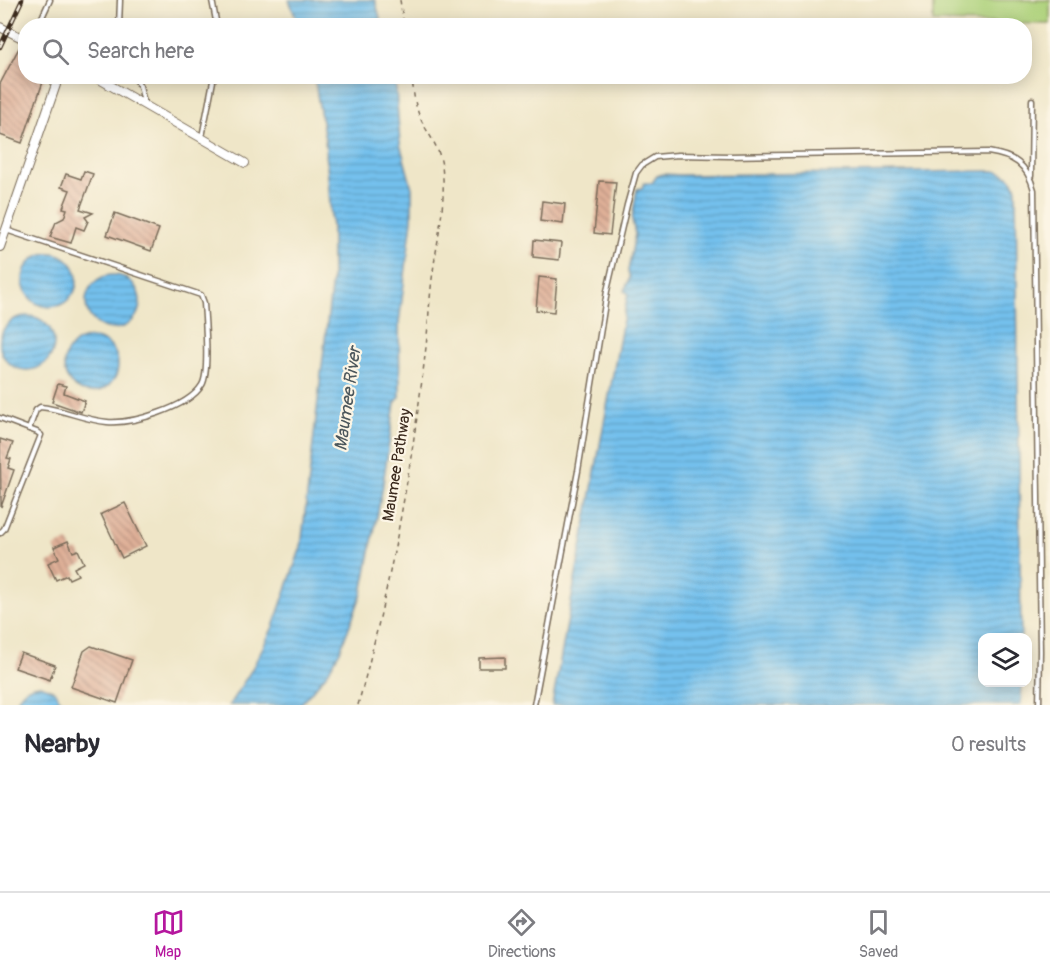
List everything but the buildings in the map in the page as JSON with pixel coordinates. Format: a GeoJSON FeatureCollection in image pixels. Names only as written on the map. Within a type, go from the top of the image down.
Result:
{"type":"FeatureCollection","features":[{"type":"Feature","properties":{"kind":"street"},"geometry":{"type":"LineString","coordinates":[[0,27],[18,36]]}},
{"type":"Feature","properties":{"kind":"street"},"geometry":{"type":"LineString","coordinates":[[0,247],[56,84]]}},
{"type":"Feature","properties":{"kind":"street"},"geometry":{"type":"LineString","coordinates":[[108,84],[245,163]]}},
{"type":"Feature","properties":{"kind":"lane"},"geometry":{"type":"LineString","coordinates":[[42,18],[50,0]]}},
{"type":"Feature","properties":{"kind":"lane"},"geometry":{"type":"LineString","coordinates":[[119,18],[120,0]]}},
{"type":"Feature","properties":{"kind":"lane"},"geometry":{"type":"LineString","coordinates":[[212,0],[215,18]]}},
{"type":"Feature","properties":{"kind":"lane"},"geometry":{"type":"LineString","coordinates":[[139,84],[146,106]]}},
{"type":"Feature","properties":{"kind":"lane"},"geometry":{"type":"LineString","coordinates":[[201,138],[212,84]]}},
{"type":"Feature","properties":{"kind":"lane"},"geometry":{"type":"LineString","coordinates":[[1032,100],[1031,177],[1034,190],[1039,705]]}},
{"type":"Feature","properties":{"kind":"lane"},"geometry":{"type":"LineString","coordinates":[[534,705],[578,471],[607,291],[630,194],[636,173],[642,165],[654,157],[678,155],[988,152],[1004,155],[1027,170],[1031,177]]}},
{"type":"Feature","properties":{"kind":"lane"},"geometry":{"type":"LineString","coordinates":[[6,230],[201,296],[204,303],[206,370],[203,384],[195,393],[176,405],[146,418],[127,422],[92,420],[40,407],[36,410],[29,429]]}},
{"type":"Feature","properties":{"kind":"lane"},"geometry":{"type":"LineString","coordinates":[[0,418],[41,435],[4,529],[0,533]]}},
{"type":"Feature","properties":{"kind":"path"},"geometry":{"type":"LineString","coordinates":[[400,0],[403,18]]}},
{"type":"Feature","properties":{"kind":"path","name":"Maumee Pathway"},"geometry":{"type":"LineString","coordinates":[[358,705],[386,596],[404,497],[426,349],[432,275],[442,225],[442,165],[437,145],[418,113],[413,84]]}},
{"type":"Feature","properties":{"kind":"green space"},"geometry":{"type":"Polygon","coordinates":[[[933,0],[1050,0],[1050,24],[1032,24],[1032,18],[933,18],[933,0]]]}},
{"type":"Feature","properties":{"kind":"water"},"geometry":{"type":"Polygon","coordinates":[[[289,0],[375,0],[380,18],[296,18],[289,0]]]}},
{"type":"Feature","properties":{"kind":"water","name":"Maumee River"},"geometry":{"type":"Polygon","coordinates":[[[315,84],[396,84],[400,144],[412,188],[412,220],[399,323],[400,397],[395,403],[382,491],[362,593],[340,651],[328,672],[300,705],[229,705],[251,671],[273,627],[301,547],[332,280],[332,229],[325,139],[315,84]]]}},
{"type":"Feature","properties":{"kind":"water"},"geometry":{"type":"Polygon","coordinates":[[[993,171],[1008,176],[1013,181],[1016,189],[1021,633],[978,633],[978,687],[1022,687],[1021,705],[552,705],[628,293],[624,291],[630,278],[628,271],[635,234],[632,219],[637,189],[642,188],[644,183],[652,183],[657,176],[663,174],[993,171]]]}},
{"type":"Feature","properties":{"kind":"water"},"geometry":{"type":"Polygon","coordinates":[[[50,253],[60,255],[69,261],[75,270],[77,280],[75,290],[69,299],[60,305],[50,307],[40,305],[31,299],[25,290],[23,280],[25,270],[31,261],[40,255],[50,253]]]}},
{"type":"Feature","properties":{"kind":"water"},"geometry":{"type":"Polygon","coordinates":[[[113,275],[123,277],[132,283],[138,292],[140,302],[138,312],[132,321],[123,327],[113,329],[103,327],[94,321],[88,312],[86,302],[88,292],[94,283],[103,277],[113,275]]]}},
{"type":"Feature","properties":{"kind":"water"},"geometry":{"type":"Polygon","coordinates":[[[27,316],[37,318],[46,324],[52,333],[54,343],[52,353],[46,362],[37,368],[27,370],[17,368],[8,362],[2,353],[0,343],[2,333],[8,324],[17,318],[27,316]]]}},
{"type":"Feature","properties":{"kind":"water"},"geometry":{"type":"Polygon","coordinates":[[[91,338],[101,340],[110,346],[116,355],[118,365],[116,375],[110,384],[101,390],[91,392],[81,390],[72,384],[66,375],[64,365],[66,355],[72,346],[81,340],[91,338]]]}},
{"type":"Feature","properties":{"kind":"water"},"geometry":{"type":"Polygon","coordinates":[[[40,685],[55,691],[63,705],[16,705],[24,690],[40,685]]]}},
{"type":"Feature","properties":{"kind":"railway"},"geometry":{"type":"LineString","coordinates":[[0,47],[22,0]]}}]}
